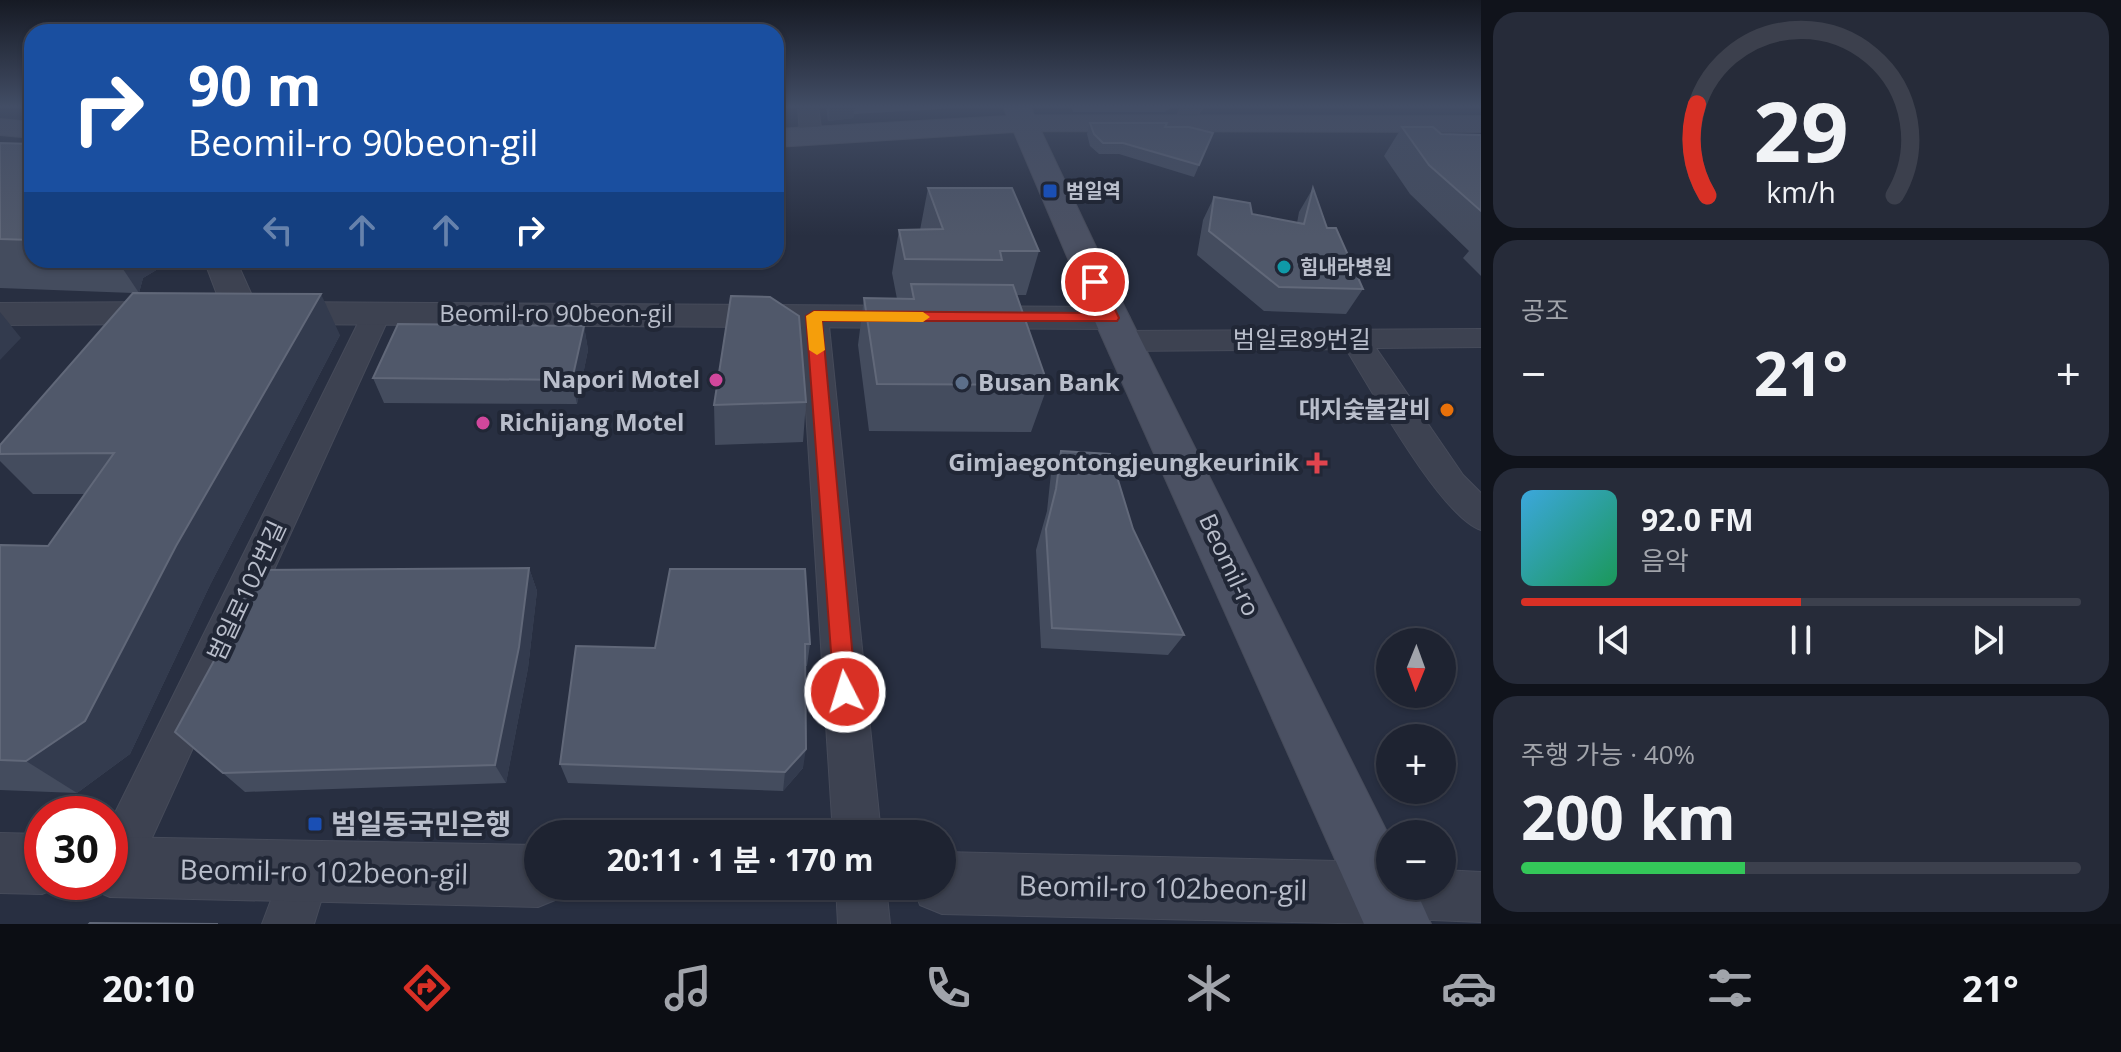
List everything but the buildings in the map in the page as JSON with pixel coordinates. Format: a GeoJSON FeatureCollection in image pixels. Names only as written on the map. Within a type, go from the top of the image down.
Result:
{"type":"FeatureCollection","features":[{"type":"Feature","properties":{"kind":"main road","name":"Beomil-ro"},"geometry":{"type":"LineString","coordinates":[[1035,149],[1117,330],[1391,908]]}},
{"type":"Feature","properties":{"kind":"street"},"geometry":{"type":"LineString","coordinates":[[217,313],[220,268]]}},
{"type":"Feature","properties":{"kind":"street","name":"범일로102번길"},"geometry":{"type":"LineString","coordinates":[[128,834],[377,313]]}},
{"type":"Feature","properties":{"kind":"street","name":"Beomil-ro 90beon-gil"},"geometry":{"type":"LineString","coordinates":[[0,314],[814,316],[1117,330]]}},
{"type":"Feature","properties":{"kind":"street"},"geometry":{"type":"LineString","coordinates":[[814,316],[856,820]]}},
{"type":"Feature","properties":{"kind":"street","name":"범일로89번길"},"geometry":{"type":"LineString","coordinates":[[1117,330],[1355,340],[1481,338]]}},
{"type":"Feature","properties":{"kind":"street"},"geometry":{"type":"LineString","coordinates":[[1355,340],[1451,484],[1481,516]]}},
{"type":"Feature","properties":{"kind":"street"},"geometry":{"type":"LineString","coordinates":[[0,863],[24,864]]}},
{"type":"Feature","properties":{"kind":"street","name":"Beomil-ro 102beon-gil"},"geometry":{"type":"LineString","coordinates":[[128,870],[296,898],[524,877]]}},
{"type":"Feature","properties":{"kind":"street","name":"Beomil-ro 102beon-gil"},"geometry":{"type":"LineString","coordinates":[[956,885],[1077,905],[1391,908]]}},
{"type":"Feature","properties":{"kind":"street"},"geometry":{"type":"LineString","coordinates":[[1391,908],[1481,897]]}},
{"type":"Feature","properties":{"kind":"street"},"geometry":{"type":"LineString","coordinates":[[862,900],[864,924]]}},
{"type":"Feature","properties":{"kind":"street"},"geometry":{"type":"LineString","coordinates":[[1391,908],[1434,924]]}},
{"type":"Feature","properties":{"kind":"slow traffic"},"geometry":{"type":"LineString","coordinates":[[817,350],[814,316],[923,317]]}},
{"type":"Feature","properties":{"kind":"place","name":"범일역"},"geometry":{"type":"Point","coordinates":[1050,191]}},
{"type":"Feature","properties":{"kind":"place","name":"힘내라병원"},"geometry":{"type":"Point","coordinates":[1284,267]}},
{"type":"Feature","properties":{"kind":"place","name":"Napori Motel"},"geometry":{"type":"Point","coordinates":[716,380]}},
{"type":"Feature","properties":{"kind":"place","name":"Busan Bank"},"geometry":{"type":"Point","coordinates":[962,383]}},
{"type":"Feature","properties":{"kind":"place","name":"대지숯불갈비"},"geometry":{"type":"Point","coordinates":[1447,410]}},
{"type":"Feature","properties":{"kind":"place","name":"Richijang Motel"},"geometry":{"type":"Point","coordinates":[483,423]}},
{"type":"Feature","properties":{"kind":"place","name":"Gimjaegontongjeungkeurinik"},"geometry":{"type":"Point","coordinates":[1317,463]}},
{"type":"Feature","properties":{"kind":"place","name":"범일동국민은행"},"geometry":{"type":"Point","coordinates":[315,824]}},
{"type":"Feature","properties":{"kind":"route"},"geometry":{"type":"LineString","coordinates":[[845,692],[814,316],[1112,318],[1095,282]]}}]}
